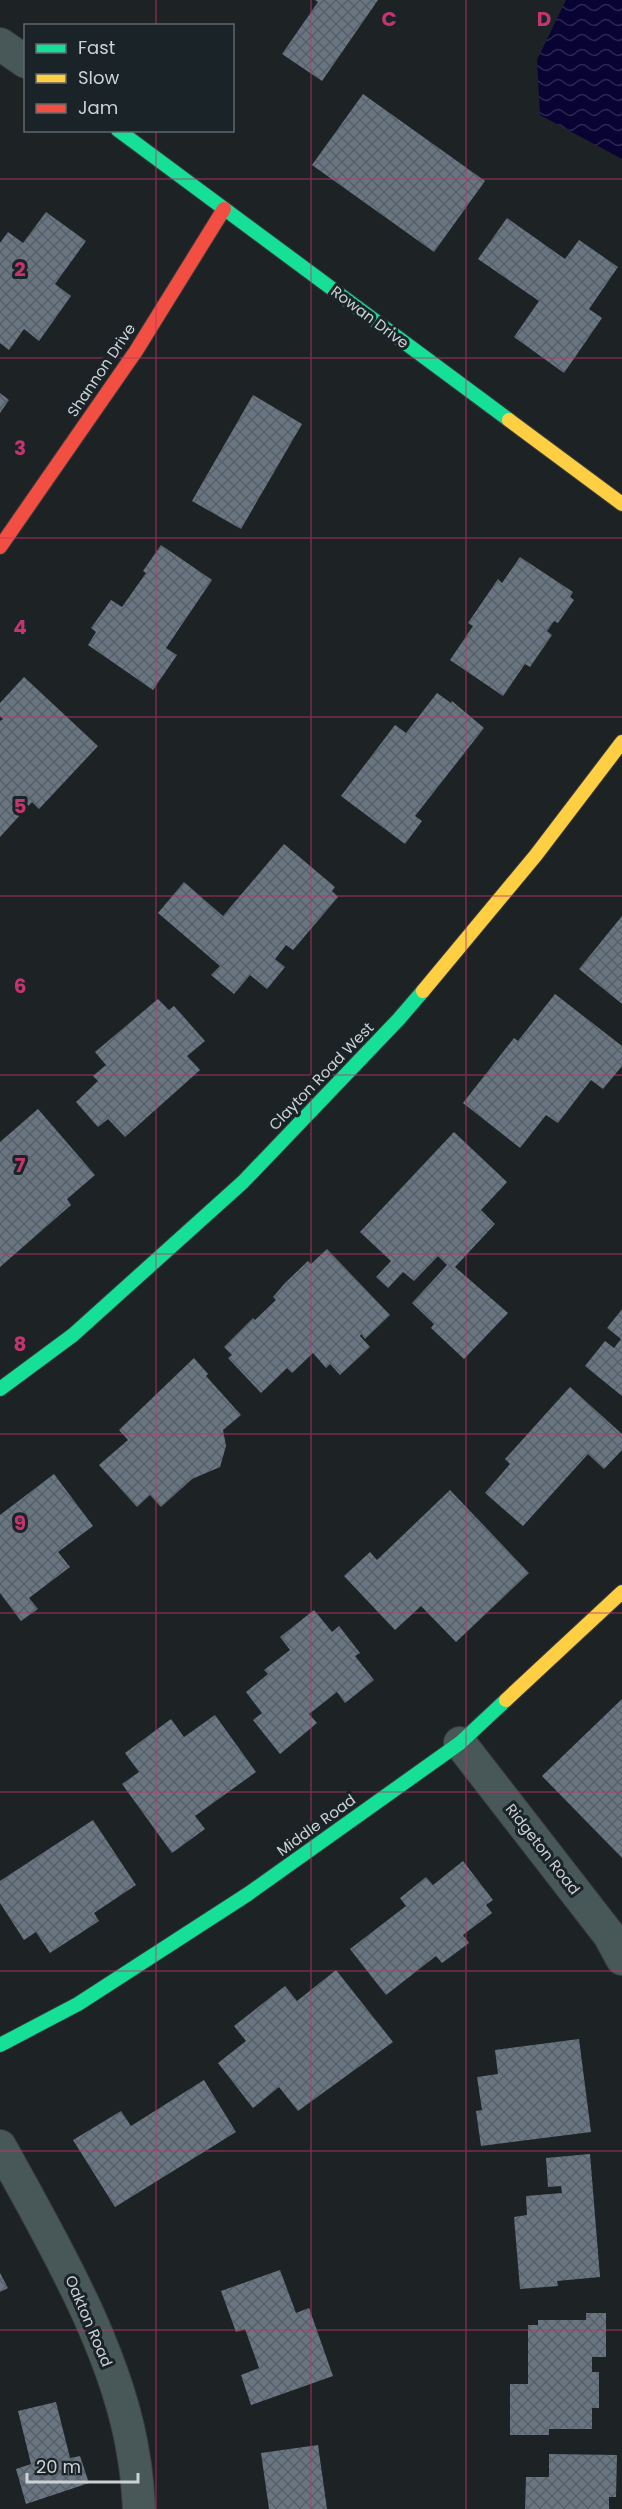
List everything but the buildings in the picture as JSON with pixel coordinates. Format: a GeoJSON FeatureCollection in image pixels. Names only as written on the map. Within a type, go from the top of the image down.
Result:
{"type":"FeatureCollection","features":[{"type":"Feature","properties":{"kind":"street"},"geometry":{"type":"LineString","coordinates":[[0,44],[24,61]]}},
{"type":"Feature","properties":{"kind":"street","name":"Rowan Drive"},"geometry":{"type":"LineString","coordinates":[[121,132],[622,504]]}},
{"type":"Feature","properties":{"kind":"street","name":"Shannon Drive"},"geometry":{"type":"LineString","coordinates":[[0,547],[136,351],[224,209]]}},
{"type":"Feature","properties":{"kind":"street","name":"Clayton Road West"},"geometry":{"type":"LineString","coordinates":[[0,1389],[74,1335],[243,1182],[398,1020],[536,855],[622,742]]}},
{"type":"Feature","properties":{"kind":"street","name":"Middle Road"},"geometry":{"type":"LineString","coordinates":[[0,2045],[78,2004],[248,1894],[460,1743],[622,1592]]}},
{"type":"Feature","properties":{"kind":"street","name":"Ridgeton Road"},"geometry":{"type":"LineString","coordinates":[[460,1743],[609,1935],[622,1959]]}},
{"type":"Feature","properties":{"kind":"street","name":"Oakton Road"},"geometry":{"type":"LineString","coordinates":[[0,2146],[68,2271],[106,2360],[125,2417],[134,2458],[139,2509]]}},
{"type":"Feature","properties":{"kind":"water"},"geometry":{"type":"Polygon","coordinates":[[[566,0],[622,0],[622,159],[540,115],[537,60],[566,0]]]}},
{"type":"Feature","properties":{"kind":"traffic: fast"},"geometry":{"type":"LineString","coordinates":[[121,132],[509,420]]}},
{"type":"Feature","properties":{"kind":"traffic: fast"},"geometry":{"type":"LineString","coordinates":[[0,1389],[73,1335],[243,1182],[423,991]]}},
{"type":"Feature","properties":{"kind":"traffic: fast"},"geometry":{"type":"LineString","coordinates":[[0,2045],[78,2004],[248,1894],[460,1743],[506,1700]]}},
{"type":"Feature","properties":{"kind":"traffic: slow"},"geometry":{"type":"LineString","coordinates":[[509,420],[622,504]]}},
{"type":"Feature","properties":{"kind":"traffic: slow"},"geometry":{"type":"LineString","coordinates":[[423,991],[536,855],[622,742]]}},
{"type":"Feature","properties":{"kind":"traffic: slow"},"geometry":{"type":"LineString","coordinates":[[506,1700],[622,1592]]}},
{"type":"Feature","properties":{"kind":"traffic: jam"},"geometry":{"type":"LineString","coordinates":[[0,547],[136,351],[224,209]]}}]}
